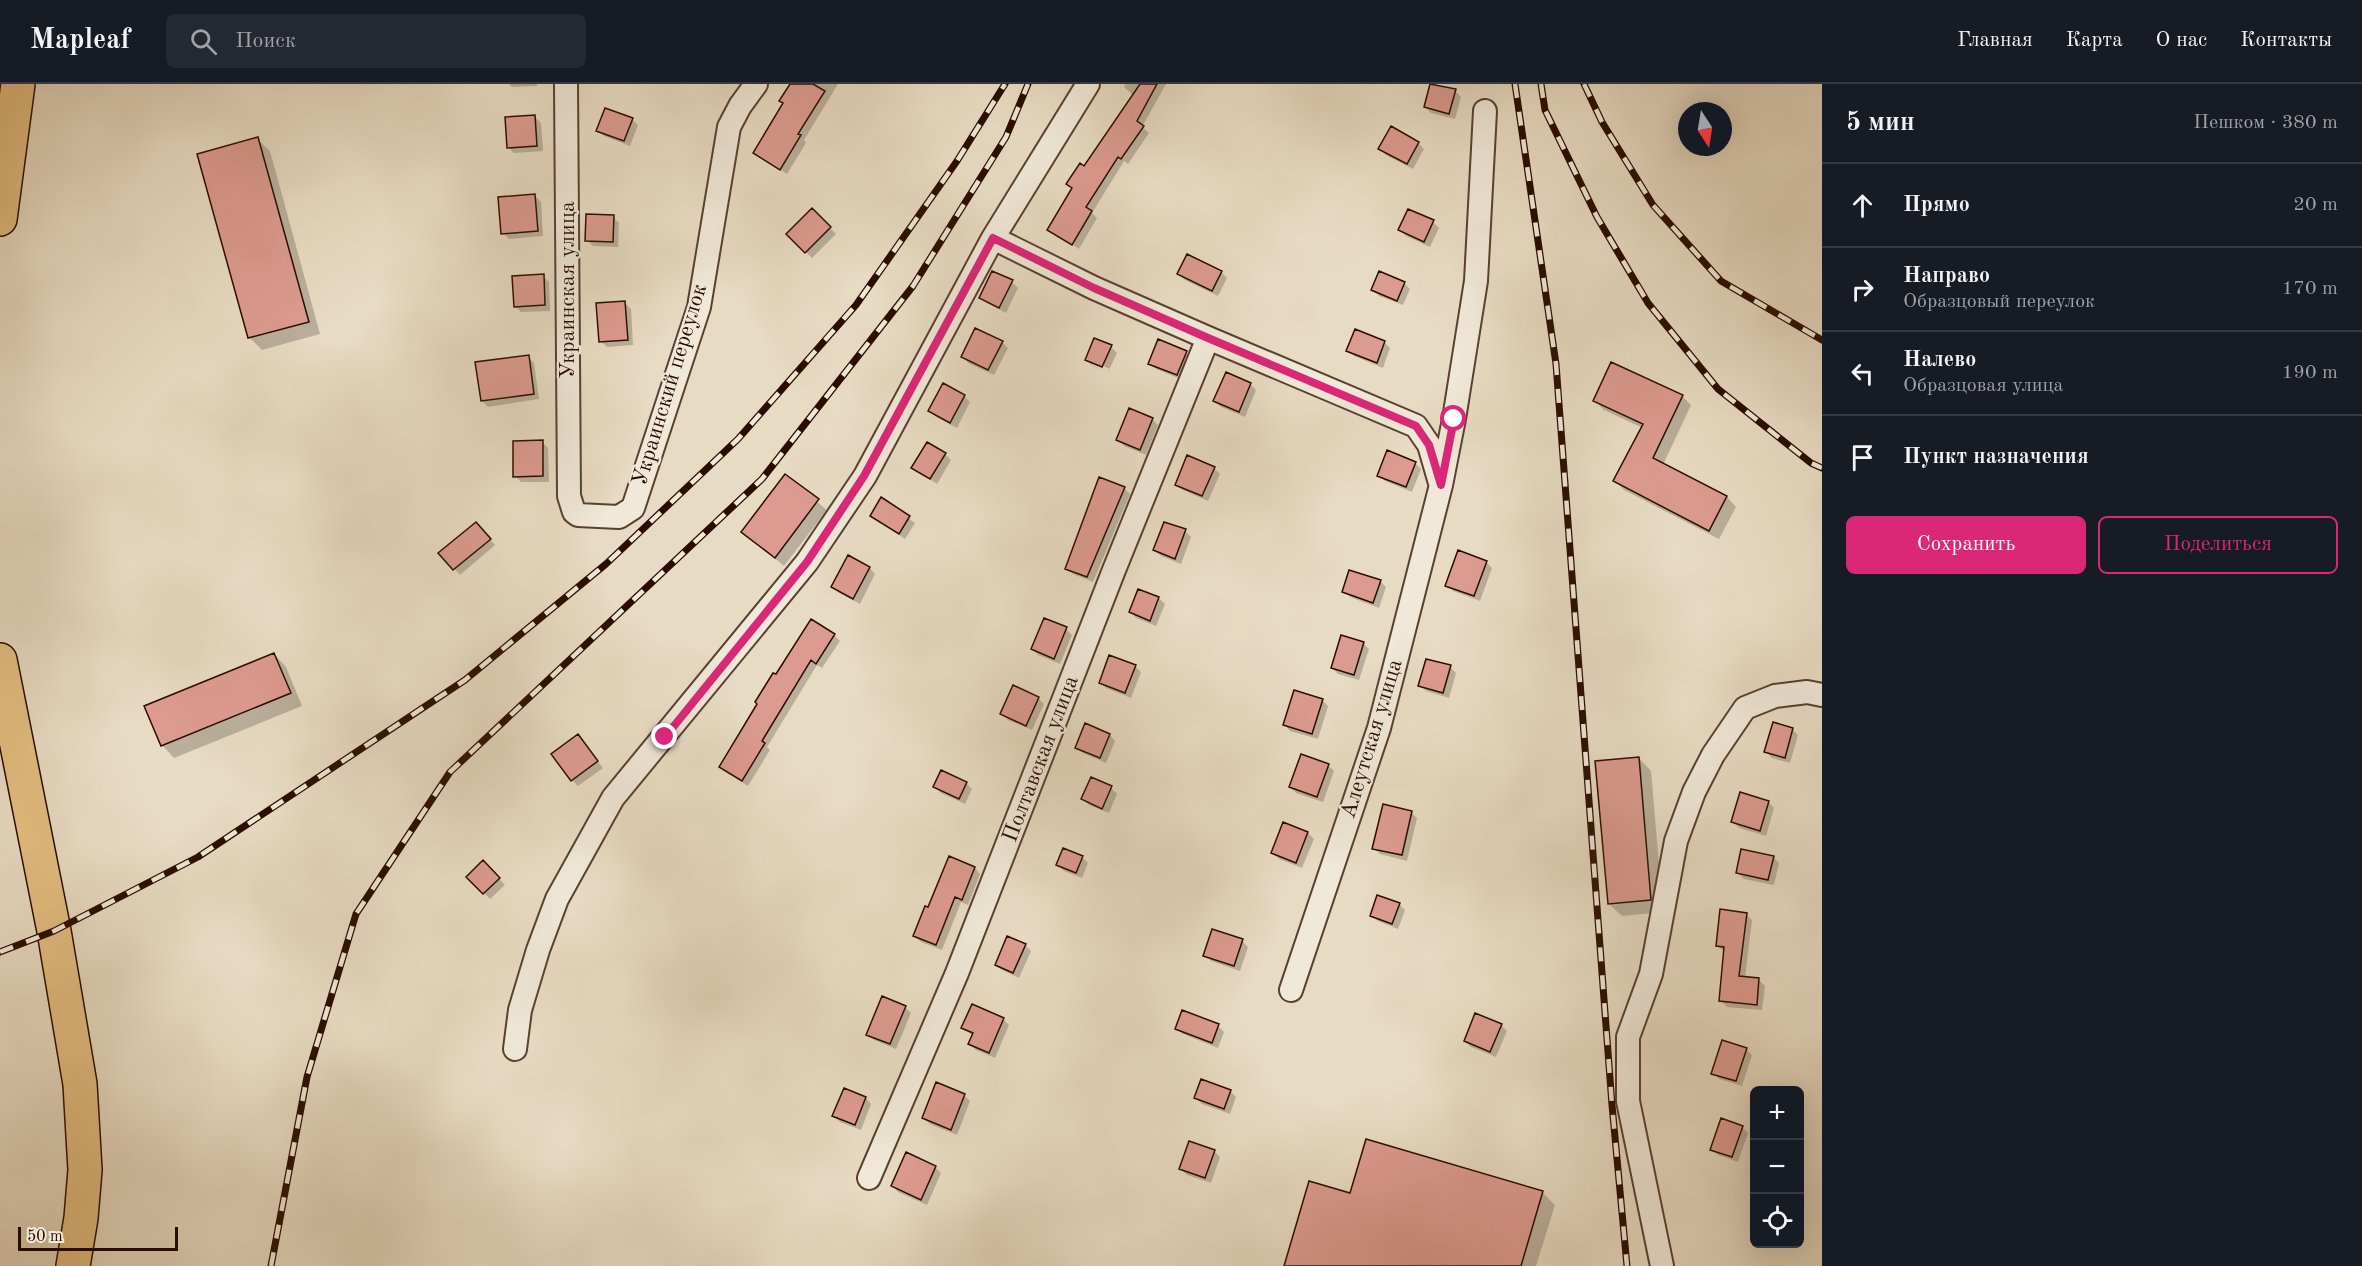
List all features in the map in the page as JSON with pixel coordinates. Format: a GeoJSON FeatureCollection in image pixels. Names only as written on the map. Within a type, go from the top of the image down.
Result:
{"type":"FeatureCollection","features":[{"type":"Feature","properties":{"kind":"main road"},"geometry":{"type":"LineString","coordinates":[[0,219],[18,84]]}},
{"type":"Feature","properties":{"kind":"main road"},"geometry":{"type":"LineString","coordinates":[[0,660],[54,931],[80,1084],[85,1170],[81,1218],[73,1266]]}},
{"type":"Feature","properties":{"kind":"street","name":"Украинская улица"},"geometry":{"type":"LineString","coordinates":[[567,84],[569,496]]}},
{"type":"Feature","properties":{"kind":"street","name":"Украинский переулок"},"geometry":{"type":"LineString","coordinates":[[569,496],[573,512],[578,515],[619,517],[627,514],[633,508],[699,307],[729,127],[740,106],[756,84]]}},
{"type":"Feature","properties":{"kind":"street"},"geometry":{"type":"LineString","coordinates":[[515,1049],[520,1010],[538,950],[557,899],[613,798],[807,562],[864,476],[993,238],[1088,84]]}},
{"type":"Feature","properties":{"kind":"street","name":"Алеутская улица"},"geometry":{"type":"LineString","coordinates":[[1291,990],[1379,728],[1441,485],[1476,281],[1485,111]]}},
{"type":"Feature","properties":{"kind":"street"},"geometry":{"type":"LineString","coordinates":[[993,238],[1094,288],[1416,426],[1429,445],[1441,485]]}},
{"type":"Feature","properties":{"kind":"street","name":"Полтавская улица"},"geometry":{"type":"LineString","coordinates":[[869,1178],[957,973],[1114,570],[1208,338]]}},
{"type":"Feature","properties":{"kind":"street"},"geometry":{"type":"LineString","coordinates":[[1662,1266],[1628,1101],[1628,1037],[1651,974],[1676,841],[1694,792],[1713,755],[1744,708],[1775,696],[1807,692],[1822,694]]}},
{"type":"Feature","properties":{"kind":"building"},"geometry":{"type":"Polygon","coordinates":[[[790,84],[813,84],[825,91],[798,134],[801,135],[780,170],[753,153],[783,103],[779,101],[790,84]]]}},
{"type":"Feature","properties":{"kind":"building"},"geometry":{"type":"Polygon","coordinates":[[[1140,84],[1157,84],[1137,121],[1144,126],[1121,159],[1118,157],[1086,207],[1092,211],[1072,245],[1047,230],[1072,188],[1066,184],[1080,163],[1084,166],[1140,84]]]}},
{"type":"Feature","properties":{"kind":"building"},"geometry":{"type":"Polygon","coordinates":[[[1430,84],[1456,89],[1449,114],[1424,107],[1430,84]]]}},
{"type":"Feature","properties":{"kind":"building"},"geometry":{"type":"Polygon","coordinates":[[[605,108],[633,118],[624,141],[596,131],[605,108]]]}},
{"type":"Feature","properties":{"kind":"building"},"geometry":{"type":"Polygon","coordinates":[[[535,115],[537,146],[507,148],[505,117],[535,115]]]}},
{"type":"Feature","properties":{"kind":"building"},"geometry":{"type":"Polygon","coordinates":[[[1391,126],[1419,142],[1407,164],[1378,149],[1391,126]]]}},
{"type":"Feature","properties":{"kind":"building"},"geometry":{"type":"Polygon","coordinates":[[[258,137],[309,322],[248,338],[197,154],[258,137]]]}},
{"type":"Feature","properties":{"kind":"building"},"geometry":{"type":"Polygon","coordinates":[[[535,194],[538,231],[501,234],[498,197],[535,194]]]}},
{"type":"Feature","properties":{"kind":"building"},"geometry":{"type":"Polygon","coordinates":[[[812,208],[831,227],[805,253],[786,234],[812,208]]]}},
{"type":"Feature","properties":{"kind":"building"},"geometry":{"type":"Polygon","coordinates":[[[1408,209],[1434,220],[1424,242],[1398,230],[1408,209]]]}},
{"type":"Feature","properties":{"kind":"building"},"geometry":{"type":"Polygon","coordinates":[[[586,214],[614,215],[613,242],[585,241],[586,214]]]}},
{"type":"Feature","properties":{"kind":"building"},"geometry":{"type":"Polygon","coordinates":[[[1187,254],[1222,271],[1212,291],[1177,274],[1187,254]]]}},
{"type":"Feature","properties":{"kind":"building"},"geometry":{"type":"Polygon","coordinates":[[[992,271],[1013,280],[999,308],[979,298],[992,271]]]}},
{"type":"Feature","properties":{"kind":"building"},"geometry":{"type":"Polygon","coordinates":[[[1379,271],[1405,282],[1397,301],[1371,290],[1379,271]]]}},
{"type":"Feature","properties":{"kind":"building"},"geometry":{"type":"Polygon","coordinates":[[[544,274],[545,305],[514,307],[512,276],[544,274]]]}},
{"type":"Feature","properties":{"kind":"building"},"geometry":{"type":"Polygon","coordinates":[[[625,301],[628,340],[599,342],[596,303],[625,301]]]}},
{"type":"Feature","properties":{"kind":"building"},"geometry":{"type":"Polygon","coordinates":[[[975,328],[1003,341],[988,370],[961,357],[975,328]]]}},
{"type":"Feature","properties":{"kind":"building"},"geometry":{"type":"Polygon","coordinates":[[[1355,329],[1385,341],[1377,363],[1346,351],[1355,329]]]}},
{"type":"Feature","properties":{"kind":"building"},"geometry":{"type":"Polygon","coordinates":[[[1094,338],[1112,345],[1102,367],[1085,360],[1094,338]]]}},
{"type":"Feature","properties":{"kind":"building"},"geometry":{"type":"Polygon","coordinates":[[[1158,339],[1187,351],[1177,375],[1148,364],[1158,339]]]}},
{"type":"Feature","properties":{"kind":"building"},"geometry":{"type":"Polygon","coordinates":[[[529,355],[534,394],[481,401],[475,362],[529,355]]]}},
{"type":"Feature","properties":{"kind":"building"},"geometry":{"type":"Polygon","coordinates":[[[1611,362],[1683,395],[1653,458],[1727,496],[1709,531],[1613,481],[1643,424],[1593,401],[1611,362]]]}},
{"type":"Feature","properties":{"kind":"building"},"geometry":{"type":"Polygon","coordinates":[[[1226,372],[1251,383],[1239,412],[1213,401],[1226,372]]]}},
{"type":"Feature","properties":{"kind":"building"},"geometry":{"type":"Polygon","coordinates":[[[943,383],[965,395],[950,423],[928,411],[943,383]]]}},
{"type":"Feature","properties":{"kind":"building"},"geometry":{"type":"Polygon","coordinates":[[[1129,408],[1153,418],[1140,450],[1116,440],[1129,408]]]}},
{"type":"Feature","properties":{"kind":"building"},"geometry":{"type":"Polygon","coordinates":[[[543,440],[543,476],[513,477],[513,441],[543,440]]]}},
{"type":"Feature","properties":{"kind":"building"},"geometry":{"type":"Polygon","coordinates":[[[927,442],[946,453],[930,479],[911,468],[927,442]]]}},
{"type":"Feature","properties":{"kind":"building"},"geometry":{"type":"Polygon","coordinates":[[[1387,450],[1416,462],[1406,487],[1377,476],[1387,450]]]}},
{"type":"Feature","properties":{"kind":"building"},"geometry":{"type":"Polygon","coordinates":[[[1187,455],[1215,467],[1202,496],[1175,485],[1187,455]]]}},
{"type":"Feature","properties":{"kind":"building"},"geometry":{"type":"Polygon","coordinates":[[[785,474],[819,499],[775,558],[741,532],[785,474]]]}},
{"type":"Feature","properties":{"kind":"building"},"geometry":{"type":"Polygon","coordinates":[[[1099,477],[1125,487],[1087,577],[1065,569],[1099,477]]]}},
{"type":"Feature","properties":{"kind":"building"},"geometry":{"type":"Polygon","coordinates":[[[881,497],[910,516],[899,534],[870,516],[881,497]]]}},
{"type":"Feature","properties":{"kind":"building"},"geometry":{"type":"Polygon","coordinates":[[[476,522],[491,539],[453,570],[438,553],[476,522]]]}},
{"type":"Feature","properties":{"kind":"building"},"geometry":{"type":"Polygon","coordinates":[[[1164,522],[1186,529],[1175,559],[1153,550],[1164,522]]]}},
{"type":"Feature","properties":{"kind":"building"},"geometry":{"type":"Polygon","coordinates":[[[1458,550],[1487,561],[1474,596],[1445,586],[1458,550]]]}},
{"type":"Feature","properties":{"kind":"building"},"geometry":{"type":"Polygon","coordinates":[[[848,555],[870,567],[853,599],[831,587],[848,555]]]}},
{"type":"Feature","properties":{"kind":"building"},"geometry":{"type":"Polygon","coordinates":[[[1349,570],[1381,580],[1373,603],[1342,592],[1349,570]]]}},
{"type":"Feature","properties":{"kind":"building"},"geometry":{"type":"Polygon","coordinates":[[[1138,589],[1159,597],[1150,621],[1129,612],[1138,589]]]}},
{"type":"Feature","properties":{"kind":"building"},"geometry":{"type":"Polygon","coordinates":[[[1044,618],[1067,627],[1054,659],[1031,649],[1044,618]]]}},
{"type":"Feature","properties":{"kind":"building"},"geometry":{"type":"Polygon","coordinates":[[[811,619],[835,634],[816,664],[811,660],[762,741],[765,743],[742,781],[719,767],[773,673],[776,674],[811,619]]]}},
{"type":"Feature","properties":{"kind":"building"},"geometry":{"type":"Polygon","coordinates":[[[1341,635],[1364,642],[1354,675],[1331,668],[1341,635]]]}},
{"type":"Feature","properties":{"kind":"building"},"geometry":{"type":"Polygon","coordinates":[[[274,653],[291,693],[161,746],[144,706],[274,653]]]}},
{"type":"Feature","properties":{"kind":"building"},"geometry":{"type":"Polygon","coordinates":[[[1109,655],[1136,665],[1125,693],[1099,683],[1109,655]]]}},
{"type":"Feature","properties":{"kind":"building"},"geometry":{"type":"Polygon","coordinates":[[[1426,659],[1451,665],[1443,693],[1418,686],[1426,659]]]}},
{"type":"Feature","properties":{"kind":"building"},"geometry":{"type":"Polygon","coordinates":[[[1013,685],[1039,697],[1026,726],[1000,714],[1013,685]]]}},
{"type":"Feature","properties":{"kind":"building"},"geometry":{"type":"Polygon","coordinates":[[[1294,690],[1323,699],[1312,734],[1283,725],[1294,690]]]}},
{"type":"Feature","properties":{"kind":"building"},"geometry":{"type":"Polygon","coordinates":[[[1773,722],[1793,728],[1785,758],[1764,752],[1773,722]]]}},
{"type":"Feature","properties":{"kind":"building"},"geometry":{"type":"Polygon","coordinates":[[[1085,723],[1110,734],[1100,758],[1075,748],[1085,723]]]}},
{"type":"Feature","properties":{"kind":"building"},"geometry":{"type":"Polygon","coordinates":[[[578,734],[598,761],[571,781],[551,754],[578,734]]]}},
{"type":"Feature","properties":{"kind":"building"},"geometry":{"type":"Polygon","coordinates":[[[1301,754],[1329,764],[1317,797],[1289,787],[1301,754]]]}},
{"type":"Feature","properties":{"kind":"building"},"geometry":{"type":"Polygon","coordinates":[[[1639,757],[1651,900],[1608,904],[1595,761],[1639,757]]]}},
{"type":"Feature","properties":{"kind":"building"},"geometry":{"type":"Polygon","coordinates":[[[941,770],[967,782],[959,799],[933,787],[941,770]]]}},
{"type":"Feature","properties":{"kind":"building"},"geometry":{"type":"Polygon","coordinates":[[[1091,777],[1112,786],[1102,809],[1081,799],[1091,777]]]}},
{"type":"Feature","properties":{"kind":"building"},"geometry":{"type":"Polygon","coordinates":[[[1740,792],[1769,801],[1760,831],[1731,822],[1740,792]]]}},
{"type":"Feature","properties":{"kind":"building"},"geometry":{"type":"Polygon","coordinates":[[[1383,804],[1412,811],[1402,855],[1372,849],[1383,804]]]}},
{"type":"Feature","properties":{"kind":"building"},"geometry":{"type":"Polygon","coordinates":[[[1283,822],[1308,832],[1296,863],[1271,853],[1283,822]]]}},
{"type":"Feature","properties":{"kind":"building"},"geometry":{"type":"Polygon","coordinates":[[[1063,848],[1083,856],[1076,873],[1056,865],[1063,848]]]}},
{"type":"Feature","properties":{"kind":"building"},"geometry":{"type":"Polygon","coordinates":[[[1741,849],[1774,856],[1768,880],[1736,873],[1741,849]]]}},
{"type":"Feature","properties":{"kind":"building"},"geometry":{"type":"Polygon","coordinates":[[[949,856],[975,867],[962,900],[955,897],[936,945],[913,936],[949,856]]]}},
{"type":"Feature","properties":{"kind":"building"},"geometry":{"type":"Polygon","coordinates":[[[483,860],[500,878],[483,894],[466,877],[483,860]]]}},
{"type":"Feature","properties":{"kind":"building"},"geometry":{"type":"Polygon","coordinates":[[[1377,895],[1400,903],[1392,924],[1370,916],[1377,895]]]}},
{"type":"Feature","properties":{"kind":"building"},"geometry":{"type":"Polygon","coordinates":[[[1720,909],[1747,913],[1739,976],[1759,978],[1757,1005],[1719,1001],[1724,947],[1716,946],[1720,909]]]}},
{"type":"Feature","properties":{"kind":"building"},"geometry":{"type":"Polygon","coordinates":[[[1212,929],[1243,939],[1234,966],[1203,956],[1212,929]]]}},
{"type":"Feature","properties":{"kind":"building"},"geometry":{"type":"Polygon","coordinates":[[[1007,936],[1026,944],[1013,973],[995,965],[1007,936]]]}},
{"type":"Feature","properties":{"kind":"building"},"geometry":{"type":"Polygon","coordinates":[[[882,996],[906,1006],[890,1044],[866,1035],[882,996]]]}},
{"type":"Feature","properties":{"kind":"building"},"geometry":{"type":"Polygon","coordinates":[[[972,1004],[1004,1018],[989,1053],[968,1044],[973,1033],[961,1028],[972,1004]]]}},
{"type":"Feature","properties":{"kind":"building"},"geometry":{"type":"Polygon","coordinates":[[[1182,1010],[1219,1024],[1212,1043],[1175,1029],[1182,1010]]]}},
{"type":"Feature","properties":{"kind":"building"},"geometry":{"type":"Polygon","coordinates":[[[1475,1013],[1502,1024],[1490,1052],[1464,1041],[1475,1013]]]}},
{"type":"Feature","properties":{"kind":"building"},"geometry":{"type":"Polygon","coordinates":[[[1722,1040],[1747,1048],[1736,1081],[1711,1074],[1722,1040]]]}},
{"type":"Feature","properties":{"kind":"building"},"geometry":{"type":"Polygon","coordinates":[[[1201,1079],[1231,1090],[1224,1109],[1194,1098],[1201,1079]]]}},
{"type":"Feature","properties":{"kind":"building"},"geometry":{"type":"Polygon","coordinates":[[[936,1082],[965,1094],[951,1130],[922,1118],[936,1082]]]}},
{"type":"Feature","properties":{"kind":"building"},"geometry":{"type":"Polygon","coordinates":[[[844,1088],[866,1097],[855,1125],[832,1116],[844,1088]]]}},
{"type":"Feature","properties":{"kind":"building"},"geometry":{"type":"Polygon","coordinates":[[[1721,1118],[1743,1126],[1732,1157],[1710,1150],[1721,1118]]]}},
{"type":"Feature","properties":{"kind":"building"},"geometry":{"type":"Polygon","coordinates":[[[1366,1139],[1543,1191],[1521,1266],[1284,1266],[1309,1181],[1350,1193],[1366,1139]]]}},
{"type":"Feature","properties":{"kind":"building"},"geometry":{"type":"Polygon","coordinates":[[[1189,1141],[1215,1150],[1205,1178],[1179,1169],[1189,1141]]]}},
{"type":"Feature","properties":{"kind":"building"},"geometry":{"type":"Polygon","coordinates":[[[906,1152],[936,1166],[921,1200],[891,1186],[906,1152]]]}},
{"type":"Feature","properties":{"kind":"railway"},"geometry":{"type":"LineString","coordinates":[[0,952],[54,931],[198,857],[465,680],[606,564],[738,439],[856,305],[957,161],[1005,84]]}},
{"type":"Feature","properties":{"kind":"railway"},"geometry":{"type":"LineString","coordinates":[[271,1266],[307,1077],[356,914],[450,772],[762,479],[913,286],[1006,137],[1028,84]]}},
{"type":"Feature","properties":{"kind":"railway"},"geometry":{"type":"LineString","coordinates":[[1515,84],[1556,364],[1612,1105],[1627,1266]]}},
{"type":"Feature","properties":{"kind":"railway"},"geometry":{"type":"LineString","coordinates":[[1541,84],[1545,110],[1597,217],[1648,303],[1718,389],[1811,463],[1822,468]]}},
{"type":"Feature","properties":{"kind":"railway"},"geometry":{"type":"LineString","coordinates":[[1584,84],[1602,122],[1653,205],[1721,281],[1822,340]]}},
{"type":"Feature","properties":{"kind":"route"},"geometry":{"type":"LineString","coordinates":[[665,737],[807,562],[864,476],[993,238],[1094,288],[1416,426],[1429,445],[1441,485],[1454,419]]}}]}
